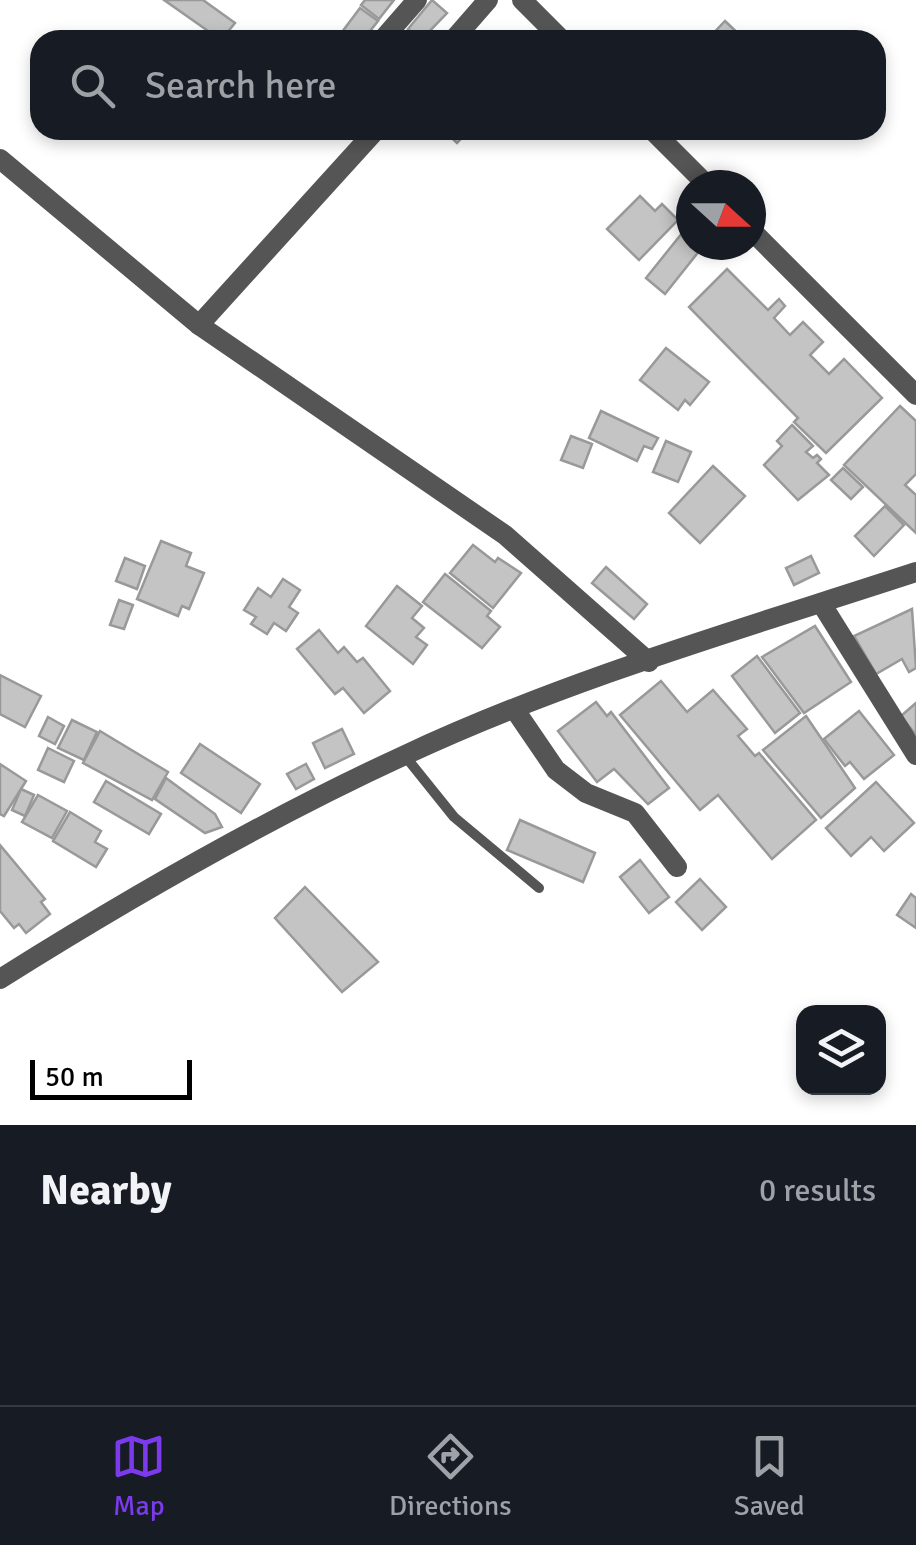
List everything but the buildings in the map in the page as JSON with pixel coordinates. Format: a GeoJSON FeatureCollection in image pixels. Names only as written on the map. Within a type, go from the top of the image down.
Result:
{"type":"FeatureCollection","features":[{"type":"Feature","properties":{"kind":"street"},"geometry":{"type":"LineString","coordinates":[[391,30],[417,0]]}},
{"type":"Feature","properties":{"kind":"street"},"geometry":{"type":"LineString","coordinates":[[462,30],[488,0]]}},
{"type":"Feature","properties":{"kind":"street"},"geometry":{"type":"LineString","coordinates":[[522,0],[552,30]]}},
{"type":"Feature","properties":{"kind":"street"},"geometry":{"type":"LineString","coordinates":[[199,325],[367,140]]}},
{"type":"Feature","properties":{"kind":"street"},"geometry":{"type":"LineString","coordinates":[[662,140],[691,170]]}},
{"type":"Feature","properties":{"kind":"street"},"geometry":{"type":"LineString","coordinates":[[0,159],[199,325],[505,536],[649,662]]}},
{"type":"Feature","properties":{"kind":"street"},"geometry":{"type":"LineString","coordinates":[[766,245],[916,395]]}},
{"type":"Feature","properties":{"kind":"street"},"geometry":{"type":"LineString","coordinates":[[0,980],[232,844],[405,755],[649,662],[916,572]]}},
{"type":"Feature","properties":{"kind":"street"},"geometry":{"type":"LineString","coordinates":[[821,603],[916,756]]}},
{"type":"Feature","properties":{"kind":"street"},"geometry":{"type":"LineString","coordinates":[[515,710],[556,770],[586,793],[635,812],[677,867]]}},
{"type":"Feature","properties":{"kind":"lane"},"geometry":{"type":"LineString","coordinates":[[405,755],[454,818],[539,888]]}}]}
